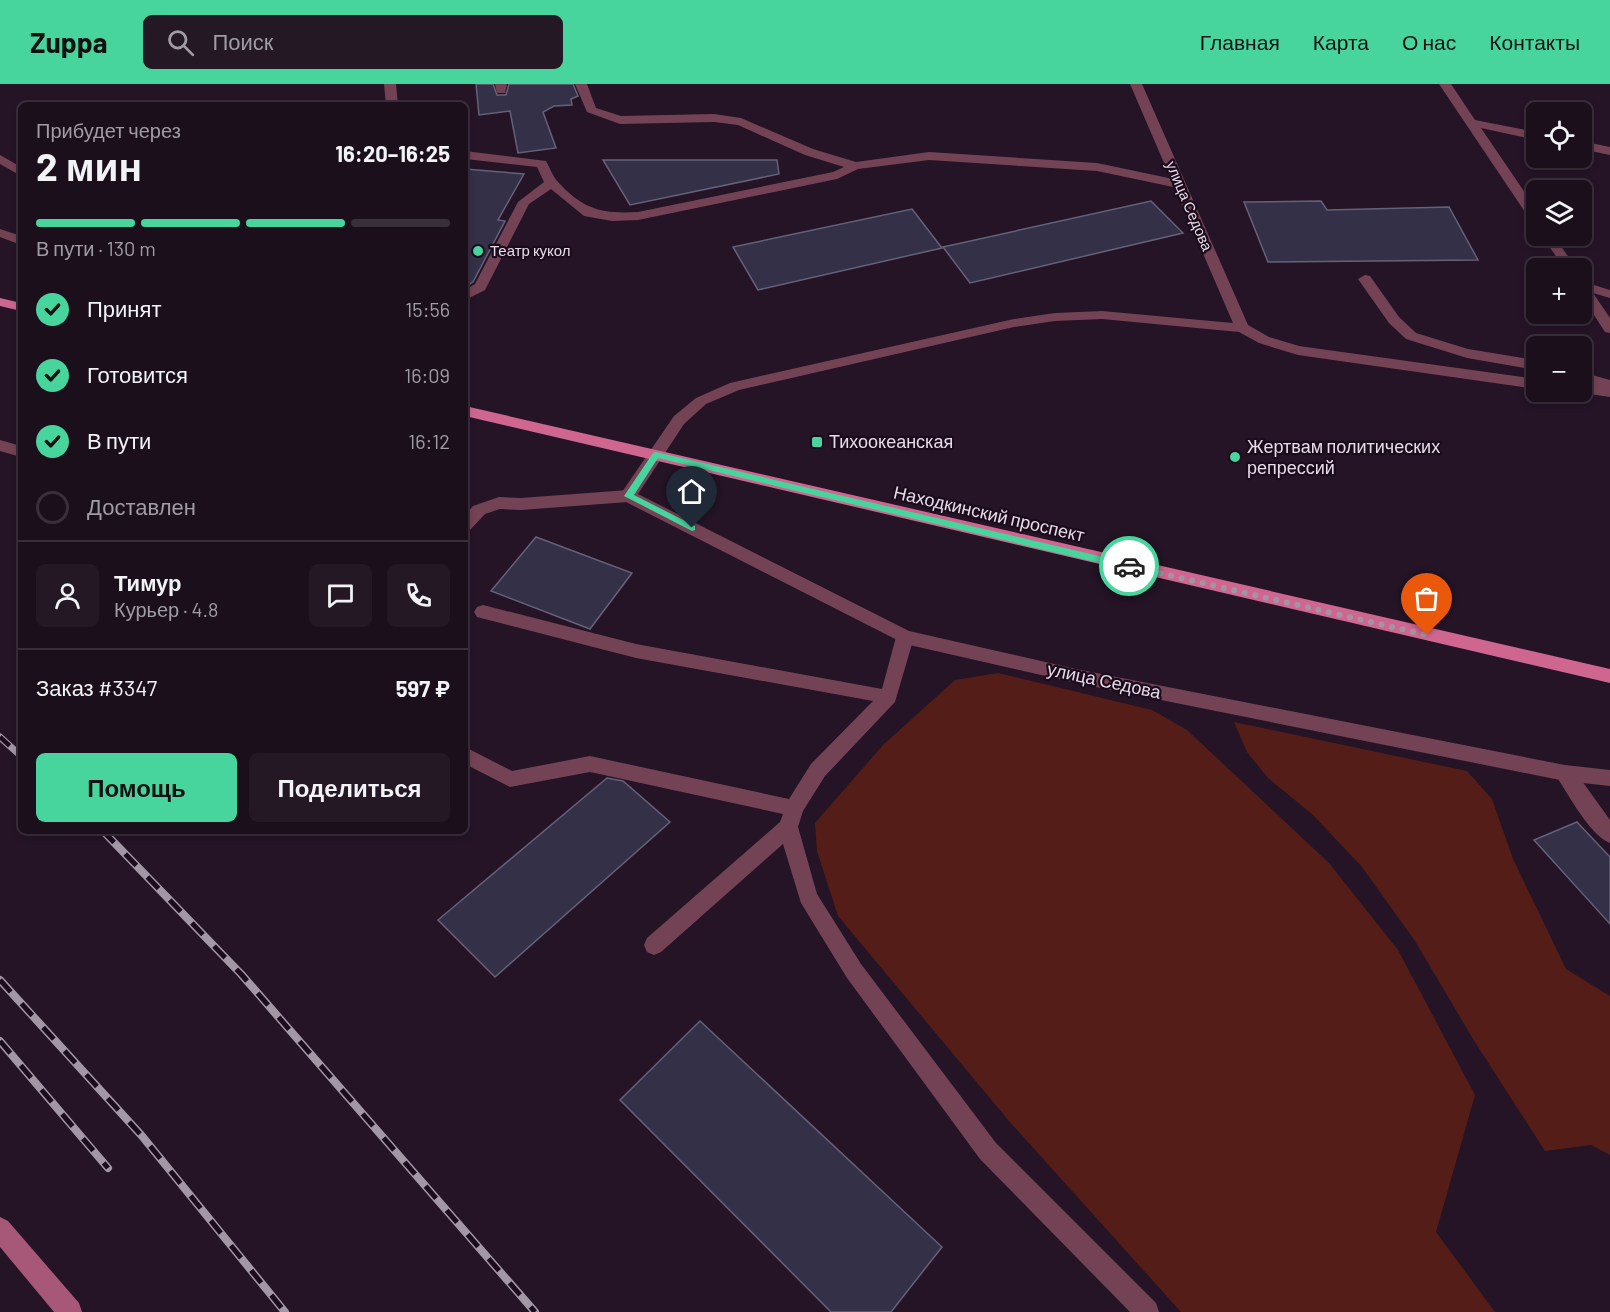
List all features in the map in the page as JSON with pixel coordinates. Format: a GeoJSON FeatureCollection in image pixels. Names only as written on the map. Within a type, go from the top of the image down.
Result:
{"type":"FeatureCollection","features":[{"type":"Feature","properties":{"kind":"main road"},"geometry":{"type":"LineString","coordinates":[[0,302],[18,306]]}},
{"type":"Feature","properties":{"kind":"main road","name":"Находкинский проспект"},"geometry":{"type":"LineString","coordinates":[[468,412],[1610,676]]}},
{"type":"Feature","properties":{"kind":"street"},"geometry":{"type":"LineString","coordinates":[[390,84],[392,102]]}},
{"type":"Feature","properties":{"kind":"street"},"geometry":{"type":"LineString","coordinates":[[581,84],[591,110],[620,120],[714,118],[741,122],[809,152],[855,166]]}},
{"type":"Feature","properties":{"kind":"street","name":"улица Седова"},"geometry":{"type":"LineString","coordinates":[[1136,84],[1242,328]]}},
{"type":"Feature","properties":{"kind":"street"},"geometry":{"type":"LineString","coordinates":[[1445,84],[1526,203]]}},
{"type":"Feature","properties":{"kind":"street"},"geometry":{"type":"LineString","coordinates":[[1473,123],[1526,134]]}},
{"type":"Feature","properties":{"kind":"street"},"geometry":{"type":"LineString","coordinates":[[1592,148],[1610,151]]}},
{"type":"Feature","properties":{"kind":"street"},"geometry":{"type":"LineString","coordinates":[[468,155],[542,164],[551,183],[589,213],[612,217],[638,216],[837,175],[855,166],[929,156],[1097,167],[1178,184]]}},
{"type":"Feature","properties":{"kind":"street"},"geometry":{"type":"LineString","coordinates":[[0,159],[18,170]]}},
{"type":"Feature","properties":{"kind":"street"},"geometry":{"type":"LineString","coordinates":[[468,294],[480,287],[524,202],[551,183]]}},
{"type":"Feature","properties":{"kind":"street"},"geometry":{"type":"LineString","coordinates":[[0,234],[18,240]]}},
{"type":"Feature","properties":{"kind":"street"},"geometry":{"type":"LineString","coordinates":[[1365,279],[1394,320],[1411,336],[1467,353],[1526,363]]}},
{"type":"Feature","properties":{"kind":"street"},"geometry":{"type":"LineString","coordinates":[[1592,288],[1610,294]]}},
{"type":"Feature","properties":{"kind":"street"},"geometry":{"type":"LineString","coordinates":[[1592,302],[1610,329]]}},
{"type":"Feature","properties":{"kind":"street"},"geometry":{"type":"LineString","coordinates":[[468,522],[479,510],[499,503],[521,504],[628,496],[679,420],[701,401],[735,386],[1014,323],[1055,317],[1102,315],[1242,328],[1264,340],[1298,350],[1526,383]]}},
{"type":"Feature","properties":{"kind":"street"},"geometry":{"type":"LineString","coordinates":[[1592,380],[1610,385]]}},
{"type":"Feature","properties":{"kind":"street"},"geometry":{"type":"LineString","coordinates":[[1592,390],[1610,392]]}},
{"type":"Feature","properties":{"kind":"street"},"geometry":{"type":"LineString","coordinates":[[0,445],[18,451]]}},
{"type":"Feature","properties":{"kind":"street","name":"улица Седова"},"geometry":{"type":"LineString","coordinates":[[628,496],[905,637],[1076,676],[1564,773],[1610,778]]}},
{"type":"Feature","properties":{"kind":"street"},"geometry":{"type":"LineString","coordinates":[[483,612],[636,651],[889,697]]}},
{"type":"Feature","properties":{"kind":"street"},"geometry":{"type":"LineString","coordinates":[[654,945],[791,817],[818,770],[889,697],[905,637]]}},
{"type":"Feature","properties":{"kind":"street"},"geometry":{"type":"LineString","coordinates":[[468,757],[510,779],[590,764],[791,817]]}},
{"type":"Feature","properties":{"kind":"street"},"geometry":{"type":"LineString","coordinates":[[1564,773],[1594,816],[1610,834]]}},
{"type":"Feature","properties":{"kind":"street"},"geometry":{"type":"LineString","coordinates":[[791,817],[808,897],[854,971],[988,1151],[1147,1312]]}},
{"type":"Feature","properties":{"kind":"street"},"geometry":{"type":"LineString","coordinates":[[0,1228],[70,1312]]}},
{"type":"Feature","properties":{"kind":"shaded area"},"geometry":{"type":"Polygon","coordinates":[[[998,673],[1152,710],[1187,730],[1329,863],[1398,950],[1475,1095],[1436,1232],[1495,1312],[1181,1312],[1009,1121],[838,916],[817,851],[815,823],[883,745],[955,680],[998,673]]]}},
{"type":"Feature","properties":{"kind":"shaded area"},"geometry":{"type":"Polygon","coordinates":[[[1234,722],[1467,771],[1492,799],[1513,859],[1566,969],[1610,996],[1610,1155],[1591,1145],[1545,1151],[1473,1039],[1415,941],[1362,867],[1312,814],[1268,778],[1247,752],[1234,722]]]}},
{"type":"Feature","properties":{"kind":"building"},"geometry":{"type":"Polygon","coordinates":[[[476,84],[493,84],[497,95],[506,95],[509,84],[573,84],[578,96],[571,99],[572,105],[554,106],[543,112],[556,148],[518,153],[510,111],[479,115],[476,84]]]}},
{"type":"Feature","properties":{"kind":"building"},"geometry":{"type":"Polygon","coordinates":[[[603,160],[777,160],[779,174],[630,205],[603,160]]]}},
{"type":"Feature","properties":{"kind":"building","name":"Театр кукол"},"geometry":{"type":"Polygon","coordinates":[[[468,169],[524,174],[498,220],[505,221],[473,282],[468,285],[468,169]]]}},
{"type":"Feature","properties":{"kind":"building"},"geometry":{"type":"Polygon","coordinates":[[[1151,201],[1183,233],[970,283],[943,247],[1151,201]]]}},
{"type":"Feature","properties":{"kind":"building"},"geometry":{"type":"Polygon","coordinates":[[[1321,201],[1327,210],[1449,207],[1478,260],[1268,262],[1244,202],[1321,201]]]}},
{"type":"Feature","properties":{"kind":"building"},"geometry":{"type":"Polygon","coordinates":[[[912,209],[942,248],[758,290],[733,247],[912,209]]]}},
{"type":"Feature","properties":{"kind":"building"},"geometry":{"type":"Polygon","coordinates":[[[536,537],[632,573],[590,629],[491,591],[536,537]]]}},
{"type":"Feature","properties":{"kind":"building"},"geometry":{"type":"Polygon","coordinates":[[[607,778],[623,781],[670,822],[495,977],[438,920],[607,778]]]}},
{"type":"Feature","properties":{"kind":"building"},"geometry":{"type":"Polygon","coordinates":[[[1577,822],[1610,857],[1610,924],[1534,840],[1577,822]]]}},
{"type":"Feature","properties":{"kind":"building"},"geometry":{"type":"Polygon","coordinates":[[[700,1021],[942,1247],[891,1312],[831,1312],[620,1100],[700,1021]]]}},
{"type":"Feature","properties":{"kind":"railway"},"geometry":{"type":"LineString","coordinates":[[0,737],[18,753]]}},
{"type":"Feature","properties":{"kind":"railway"},"geometry":{"type":"LineString","coordinates":[[106,834],[241,974],[535,1312]]}},
{"type":"Feature","properties":{"kind":"railway"},"geometry":{"type":"LineString","coordinates":[[0,980],[142,1136],[285,1312]]}},
{"type":"Feature","properties":{"kind":"railway"},"geometry":{"type":"LineString","coordinates":[[0,1041],[108,1168]]}},
{"type":"Feature","properties":{"kind":"way so far"},"geometry":{"type":"LineString","coordinates":[[1129,566],[1427,635]]}},
{"type":"Feature","properties":{"kind":"place","name":"Театр кукол"},"geometry":{"type":"Point","coordinates":[478,251]}},
{"type":"Feature","properties":{"kind":"place","name":"Тихоокеанская"},"geometry":{"type":"Point","coordinates":[817,442]}},
{"type":"Feature","properties":{"kind":"place","name":"Жертвам политических репрессий"},"geometry":{"type":"Point","coordinates":[1235,457]}},
{"type":"Feature","properties":{"kind":"route"},"geometry":{"type":"LineString","coordinates":[[692,528],[628,496],[656,455],[1129,566]]}}]}
